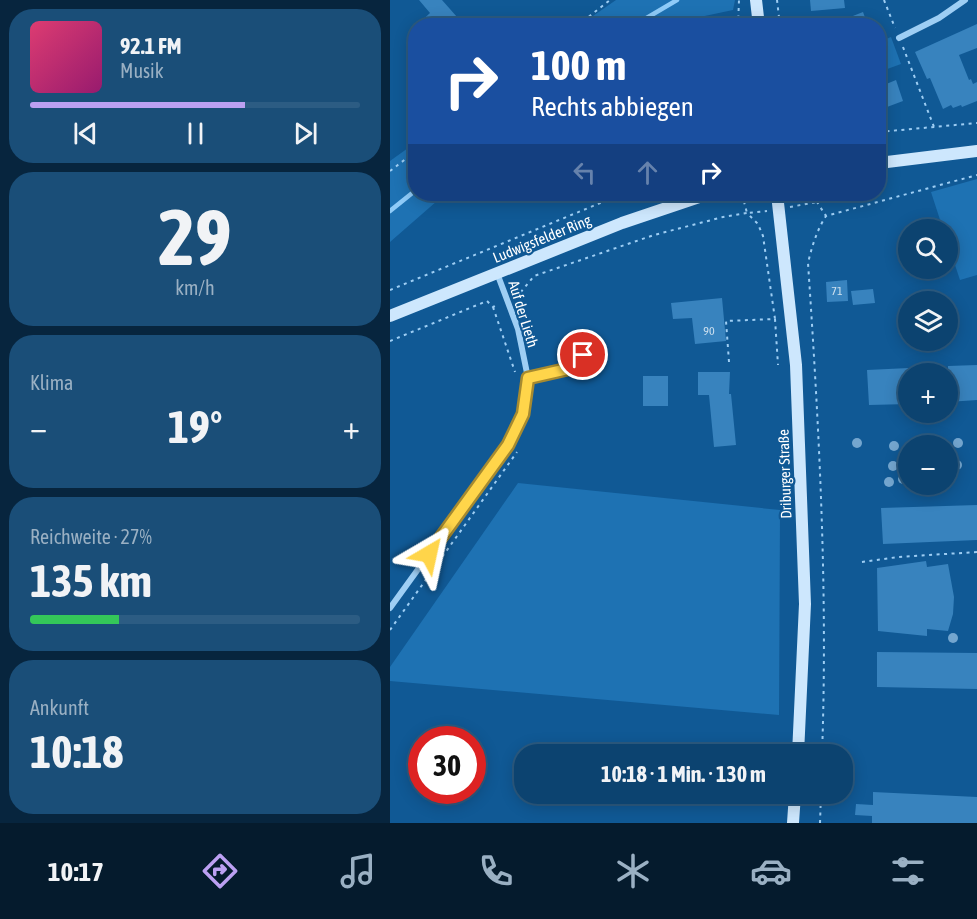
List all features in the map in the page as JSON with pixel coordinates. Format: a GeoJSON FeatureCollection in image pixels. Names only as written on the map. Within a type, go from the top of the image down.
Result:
{"type":"FeatureCollection","features":[{"type":"Feature","properties":{"kind":"main road"},"geometry":{"type":"LineString","coordinates":[[756,0],[758,18]]}},
{"type":"Feature","properties":{"kind":"main road"},"geometry":{"type":"LineString","coordinates":[[886,162],[977,151]]}},
{"type":"Feature","properties":{"kind":"main road","name":"Ludwigsfelder Ring"},"geometry":{"type":"LineString","coordinates":[[390,316],[622,223],[687,201]]}},
{"type":"Feature","properties":{"kind":"main road","name":"Driburger Straße"},"geometry":{"type":"LineString","coordinates":[[778,201],[795,365],[806,604],[799,744]]}},
{"type":"Feature","properties":{"kind":"main road"},"geometry":{"type":"LineString","coordinates":[[793,823],[794,804]]}},
{"type":"Feature","properties":{"kind":"street"},"geometry":{"type":"LineString","coordinates":[[899,38],[939,18],[965,0]]}},
{"type":"Feature","properties":{"kind":"street","name":"Auf der Lieth"},"geometry":{"type":"LineString","coordinates":[[390,608],[508,445],[523,414],[528,378],[518,329],[497,273]]}},
{"type":"Feature","properties":{"kind":"lane"},"geometry":{"type":"LineString","coordinates":[[528,378],[572,368],[583,355],[605,355]]}},
{"type":"Feature","properties":{"kind":"path"},"geometry":{"type":"LineString","coordinates":[[587,18],[610,0]]}},
{"type":"Feature","properties":{"kind":"path"},"geometry":{"type":"LineString","coordinates":[[738,18],[739,0]]}},
{"type":"Feature","properties":{"kind":"path"},"geometry":{"type":"LineString","coordinates":[[777,0],[779,18]]}},
{"type":"Feature","properties":{"kind":"path"},"geometry":{"type":"LineString","coordinates":[[884,0],[934,127]]}},
{"type":"Feature","properties":{"kind":"path"},"geometry":{"type":"LineString","coordinates":[[886,131],[977,123]]}},
{"type":"Feature","properties":{"kind":"path"},"geometry":{"type":"LineString","coordinates":[[390,171],[408,157]]}},
{"type":"Feature","properties":{"kind":"path"},"geometry":{"type":"LineString","coordinates":[[886,198],[977,175]]}},
{"type":"Feature","properties":{"kind":"path"},"geometry":{"type":"LineString","coordinates":[[390,290],[605,201]]}},
{"type":"Feature","properties":{"kind":"path"},"geometry":{"type":"LineString","coordinates":[[817,201],[826,216]]}},
{"type":"Feature","properties":{"kind":"path"},"geometry":{"type":"LineString","coordinates":[[822,744],[825,604],[818,410],[808,263],[819,227],[826,216],[875,201]]}},
{"type":"Feature","properties":{"kind":"path"},"geometry":{"type":"LineString","coordinates":[[493,307],[518,297],[534,276],[654,235],[747,213],[758,224],[763,236],[778,365]]}},
{"type":"Feature","properties":{"kind":"path"},"geometry":{"type":"LineString","coordinates":[[390,341],[486,302],[493,307],[517,378]]}},
{"type":"Feature","properties":{"kind":"path"},"geometry":{"type":"LineString","coordinates":[[729,362],[726,321],[774,319]]}},
{"type":"Feature","properties":{"kind":"path"},"geometry":{"type":"LineString","coordinates":[[862,562],[898,557],[977,552]]}},
{"type":"Feature","properties":{"kind":"path"},"geometry":{"type":"LineString","coordinates":[[820,823],[821,804]]}},
{"type":"Feature","properties":{"kind":"shaded area"},"geometry":{"type":"Polygon","coordinates":[[[616,0],[735,0],[733,10],[695,18],[590,18],[616,0]]]}},
{"type":"Feature","properties":{"kind":"shaded area"},"geometry":{"type":"Polygon","coordinates":[[[891,37],[901,64],[886,69],[886,39],[891,37]]]}},
{"type":"Feature","properties":{"kind":"shaded area"},"geometry":{"type":"Polygon","coordinates":[[[408,148],[408,201],[437,201],[390,242],[390,161],[408,148]]]}},
{"type":"Feature","properties":{"kind":"shaded area"},"geometry":{"type":"Polygon","coordinates":[[[977,179],[977,275],[960,280],[958,274],[958,219],[940,219],[931,192],[977,179]]]}},
{"type":"Feature","properties":{"kind":"shaded area"},"geometry":{"type":"Polygon","coordinates":[[[518,483],[780,510],[779,715],[390,681],[390,667],[518,483]]]}},
{"type":"Feature","properties":{"kind":"building"},"geometry":{"type":"Polygon","coordinates":[[[419,0],[442,0],[458,18],[425,18],[430,13],[419,0]]]}},
{"type":"Feature","properties":{"kind":"building"},"geometry":{"type":"Polygon","coordinates":[[[810,0],[844,0],[845,8],[811,11],[810,0]]]}},
{"type":"Feature","properties":{"kind":"building"},"geometry":{"type":"Polygon","coordinates":[[[863,12],[865,18],[848,18],[863,12]]]}},
{"type":"Feature","properties":{"kind":"building"},"geometry":{"type":"Polygon","coordinates":[[[977,24],[977,48],[959,55],[969,80],[971,79],[973,84],[977,82],[977,101],[962,107],[961,105],[953,108],[951,105],[943,109],[930,78],[927,79],[915,52],[977,24]]]}},
{"type":"Feature","properties":{"kind":"building"},"geometry":{"type":"Polygon","coordinates":[[[896,80],[903,101],[886,107],[886,84],[896,80]]]}},
{"type":"Feature","properties":{"kind":"building"},"geometry":{"type":"Polygon","coordinates":[[[847,280],[848,301],[827,302],[826,282],[847,280]]]}},
{"type":"Feature","properties":{"kind":"building"},"geometry":{"type":"Polygon","coordinates":[[[873,289],[875,303],[853,305],[851,291],[873,289]]]}},
{"type":"Feature","properties":{"kind":"building"},"geometry":{"type":"Polygon","coordinates":[[[722,298],[726,341],[695,344],[692,318],[673,319],[671,303],[722,298]]]}},
{"type":"Feature","properties":{"kind":"building"},"geometry":{"type":"Polygon","coordinates":[[[977,365],[977,400],[958,401],[958,366],[977,365]]]}},
{"type":"Feature","properties":{"kind":"building"},"geometry":{"type":"Polygon","coordinates":[[[898,369],[898,404],[869,405],[867,370],[898,369]]]}},
{"type":"Feature","properties":{"kind":"building"},"geometry":{"type":"Polygon","coordinates":[[[698,372],[730,372],[729,394],[731,394],[736,445],[714,447],[709,395],[698,395],[698,372]]]}},
{"type":"Feature","properties":{"kind":"building"},"geometry":{"type":"Polygon","coordinates":[[[643,376],[668,376],[668,406],[643,406],[643,376]]]}},
{"type":"Feature","properties":{"kind":"building"},"geometry":{"type":"Polygon","coordinates":[[[977,505],[977,540],[883,544],[881,508],[977,505]]]}},
{"type":"Feature","properties":{"kind":"building"},"geometry":{"type":"Polygon","coordinates":[[[926,561],[927,567],[948,564],[954,597],[953,614],[948,631],[927,629],[927,636],[878,631],[877,568],[926,561]]]}},
{"type":"Feature","properties":{"kind":"building"},"geometry":{"type":"Polygon","coordinates":[[[877,652],[977,653],[977,689],[877,687],[877,652]]]}},
{"type":"Feature","properties":{"kind":"building"},"geometry":{"type":"Polygon","coordinates":[[[873,792],[977,797],[977,823],[872,823],[872,816],[855,815],[856,804],[873,805],[873,792]]]}},
{"type":"Feature","properties":{"kind":"waterway"},"geometry":{"type":"LineString","coordinates":[[647,18],[677,0]]}},
{"type":"Feature","properties":{"kind":"waterway"},"geometry":{"type":"LineString","coordinates":[[390,211],[408,196]]}},
{"type":"Feature","properties":{"kind":"route"},"geometry":{"type":"LineString","coordinates":[[429,554],[508,445],[523,414],[528,378],[572,368],[583,355]]}}]}
